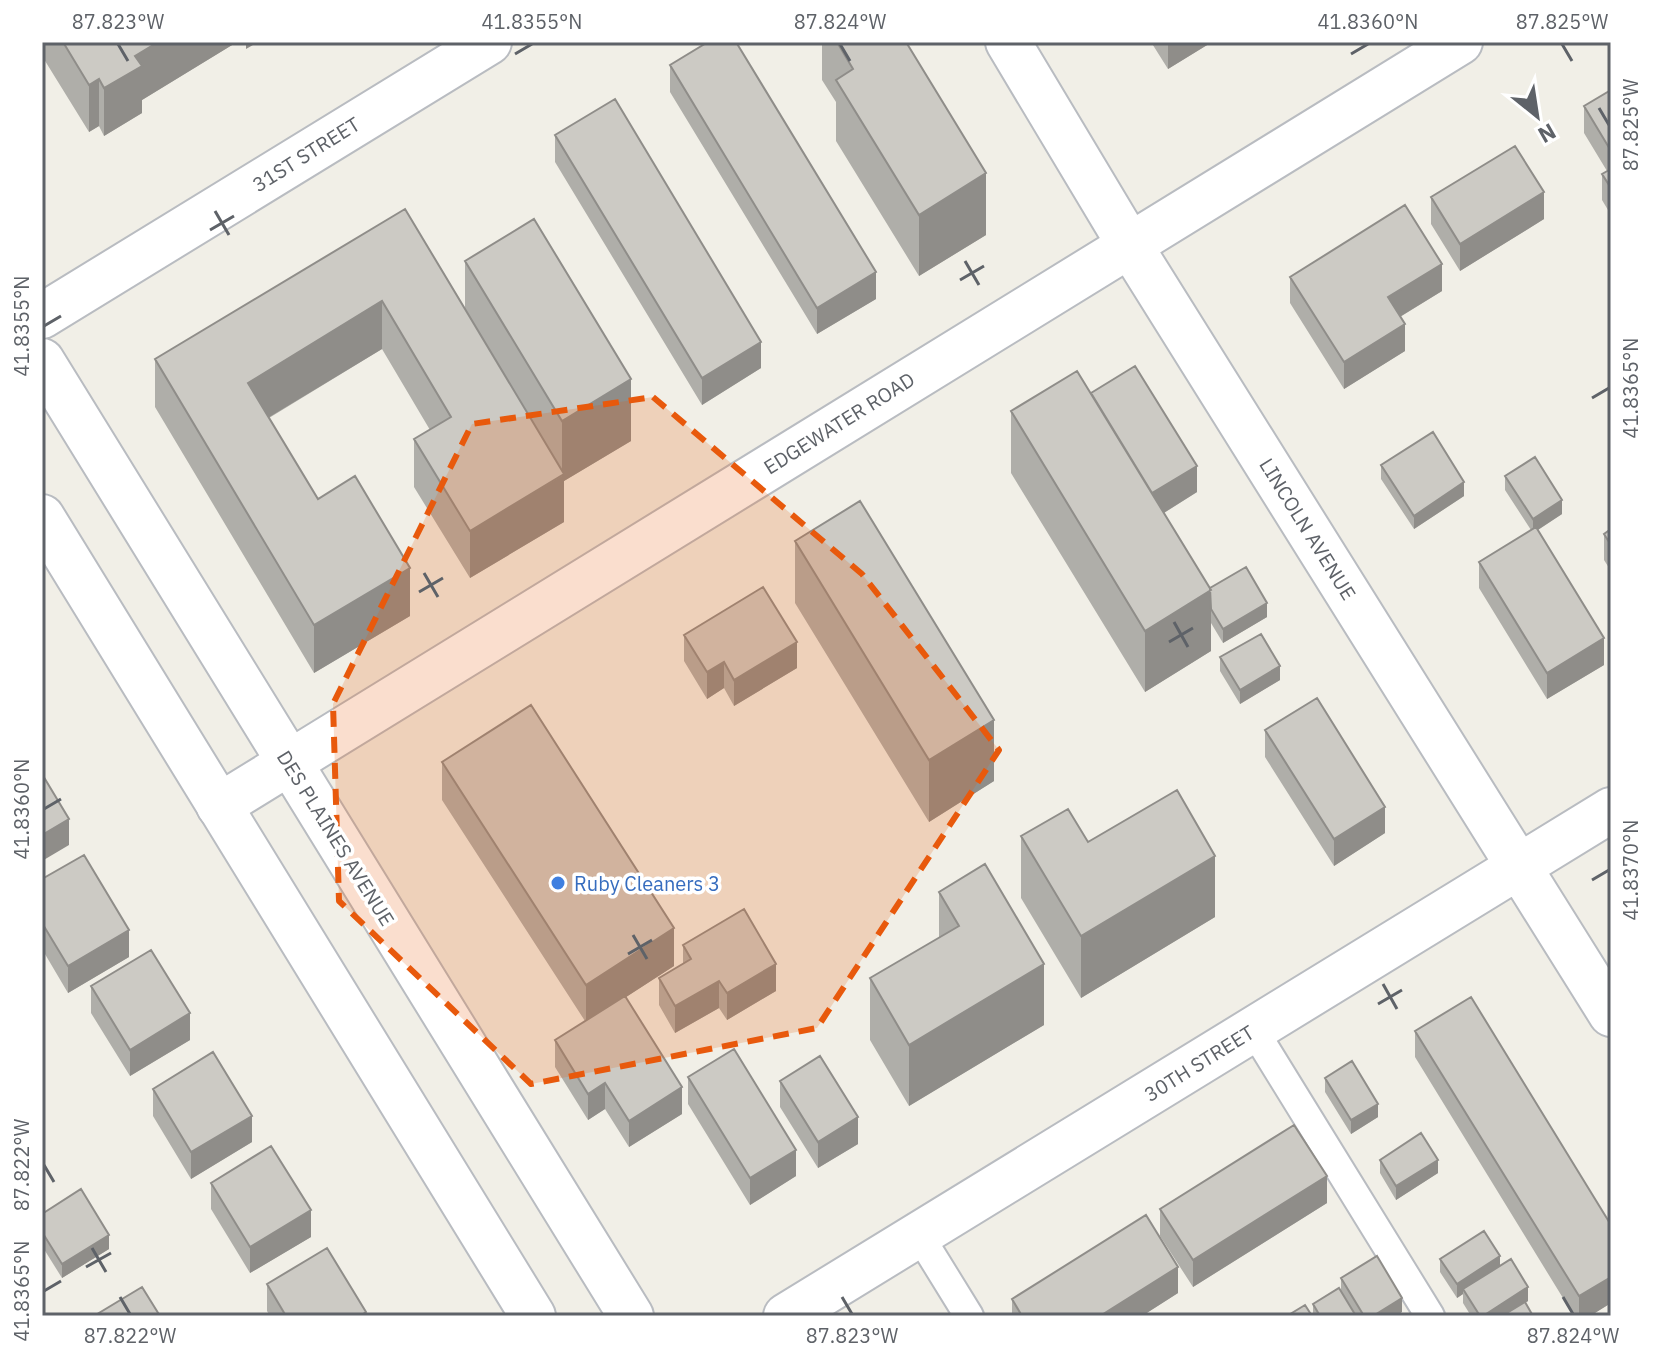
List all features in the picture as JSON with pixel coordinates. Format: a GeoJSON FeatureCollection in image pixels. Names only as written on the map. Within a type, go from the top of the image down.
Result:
{"type":"FeatureCollection","features":[{"type":"Feature","properties":{"kind":"street","name":"31ST STREET"},"geometry":{"type":"LineString","coordinates":[[42,316],[489,42]]}},
{"type":"Feature","properties":{"kind":"street","name":"LINCOLN AVENUE"},"geometry":{"type":"LineString","coordinates":[[1008,42],[1129,244],[1611,1014]]}},
{"type":"Feature","properties":{"kind":"street","name":"EDGEWATER ROAD"},"geometry":{"type":"LineString","coordinates":[[219,806],[1460,42]]}},
{"type":"Feature","properties":{"kind":"street","name":"DES PLAINES AVENUE"},"geometry":{"type":"LineString","coordinates":[[42,361],[631,1316]]}},
{"type":"Feature","properties":{"kind":"street"},"geometry":{"type":"LineString","coordinates":[[42,517],[533,1316]]}},
{"type":"Feature","properties":{"kind":"street","name":"30TH STREET"},"geometry":{"type":"LineString","coordinates":[[786,1316],[1611,810]]}},
{"type":"Feature","properties":{"kind":"lane"},"geometry":{"type":"LineString","coordinates":[[1253,1029],[1430,1316]]}},
{"type":"Feature","properties":{"kind":"lane"},"geometry":{"type":"LineString","coordinates":[[919,1235],[969,1316]]}},
{"type":"Feature","properties":{"kind":"highlighted area"},"geometry":{"type":"Polygon","coordinates":[[[653,397],[862,574],[999,750],[817,1028],[531,1084],[339,901],[333,704],[472,424],[653,397]]]}},
{"type":"Feature","properties":{"kind":"building"},"geometry":{"type":"Polygon","coordinates":[[[63,42],[158,42],[135,56],[142,66],[104,88],[99,79],[89,85],[63,42]]]}},
{"type":"Feature","properties":{"kind":"building"},"geometry":{"type":"Polygon","coordinates":[[[708,42],[736,42],[876,272],[817,308],[670,65],[708,42]]]}},
{"type":"Feature","properties":{"kind":"building"},"geometry":{"type":"Polygon","coordinates":[[[837,42],[906,42],[986,173],[919,215],[836,80],[853,69],[837,42]]]}},
{"type":"Feature","properties":{"kind":"building"},"geometry":{"type":"Polygon","coordinates":[[[1611,90],[1611,151],[1584,106],[1611,90]]]}},
{"type":"Feature","properties":{"kind":"building"},"geometry":{"type":"Polygon","coordinates":[[[615,99],[761,342],[702,378],[555,135],[615,99]]]}},
{"type":"Feature","properties":{"kind":"building"},"geometry":{"type":"Polygon","coordinates":[[[1515,146],[1544,192],[1460,244],[1431,197],[1515,146]]]}},
{"type":"Feature","properties":{"kind":"building"},"geometry":{"type":"Polygon","coordinates":[[[1611,169],[1611,188],[1602,174],[1611,169]]]}},
{"type":"Feature","properties":{"kind":"building"},"geometry":{"type":"Polygon","coordinates":[[[1405,205],[1442,264],[1388,297],[1405,324],[1344,362],[1290,277],[1405,205]]]}},
{"type":"Feature","properties":{"kind":"building"},"geometry":{"type":"Polygon","coordinates":[[[405,209],[564,474],[470,531],[414,439],[451,417],[382,301],[248,383],[318,499],[355,476],[410,568],[314,625],[155,359],[405,209]]]}},
{"type":"Feature","properties":{"kind":"building"},"geometry":{"type":"Polygon","coordinates":[[[534,219],[631,379],[562,421],[465,261],[534,219]]]}},
{"type":"Feature","properties":{"kind":"building"},"geometry":{"type":"Polygon","coordinates":[[[1135,366],[1197,466],[1152,493],[1091,393],[1135,366]]]}},
{"type":"Feature","properties":{"kind":"building"},"geometry":{"type":"Polygon","coordinates":[[[1077,371],[1211,590],[1145,631],[1011,411],[1077,371]]]}},
{"type":"Feature","properties":{"kind":"building"},"geometry":{"type":"Polygon","coordinates":[[[1433,432],[1464,482],[1414,516],[1381,465],[1433,432]]]}},
{"type":"Feature","properties":{"kind":"building"},"geometry":{"type":"Polygon","coordinates":[[[1535,457],[1562,500],[1533,519],[1505,476],[1535,457]]]}},
{"type":"Feature","properties":{"kind":"building"},"geometry":{"type":"Polygon","coordinates":[[[860,501],[994,720],[929,760],[795,541],[860,501]]]}},
{"type":"Feature","properties":{"kind":"building"},"geometry":{"type":"Polygon","coordinates":[[[1536,527],[1604,638],[1547,673],[1479,562],[1536,527]]]}},
{"type":"Feature","properties":{"kind":"building"},"geometry":{"type":"Polygon","coordinates":[[[1611,529],[1611,545],[1604,534],[1611,529]]]}},
{"type":"Feature","properties":{"kind":"building"},"geometry":{"type":"Polygon","coordinates":[[[1246,567],[1267,603],[1223,629],[1211,609],[1210,588],[1246,567]]]}},
{"type":"Feature","properties":{"kind":"building"},"geometry":{"type":"Polygon","coordinates":[[[763,587],[797,642],[734,680],[724,662],[707,672],[684,635],[763,587]]]}},
{"type":"Feature","properties":{"kind":"building"},"geometry":{"type":"Polygon","coordinates":[[[1261,634],[1280,666],[1240,690],[1220,657],[1261,634]]]}},
{"type":"Feature","properties":{"kind":"building"},"geometry":{"type":"Polygon","coordinates":[[[1317,698],[1385,807],[1334,839],[1265,730],[1317,698]]]}},
{"type":"Feature","properties":{"kind":"building","name":"Ruby Cleaners 3"},"geometry":{"type":"Polygon","coordinates":[[[531,705],[674,928],[586,985],[442,762],[531,705]]]}},
{"type":"Feature","properties":{"kind":"building"},"geometry":{"type":"Polygon","coordinates":[[[42,774],[69,819],[42,835],[42,774]]]}},
{"type":"Feature","properties":{"kind":"building"},"geometry":{"type":"Polygon","coordinates":[[[1177,790],[1215,856],[1081,936],[1021,836],[1068,809],[1088,842],[1177,790]]]}},
{"type":"Feature","properties":{"kind":"building"},"geometry":{"type":"Polygon","coordinates":[[[84,855],[129,930],[68,966],[42,923],[42,879],[84,855]]]}},
{"type":"Feature","properties":{"kind":"building"},"geometry":{"type":"Polygon","coordinates":[[[985,864],[1044,964],[909,1045],[870,978],[959,926],[939,892],[985,864]]]}},
{"type":"Feature","properties":{"kind":"building"},"geometry":{"type":"Polygon","coordinates":[[[744,909],[776,964],[727,993],[719,981],[675,1006],[659,978],[691,959],[683,945],[744,909]]]}},
{"type":"Feature","properties":{"kind":"building"},"geometry":{"type":"Polygon","coordinates":[[[151,950],[190,1013],[130,1050],[91,986],[151,950]]]}},
{"type":"Feature","properties":{"kind":"building"},"geometry":{"type":"Polygon","coordinates":[[[625,996],[682,1087],[629,1121],[605,1083],[588,1094],[555,1040],[625,996]]]}},
{"type":"Feature","properties":{"kind":"building"},"geometry":{"type":"Polygon","coordinates":[[[1471,997],[1611,1225],[1611,1277],[1579,1296],[1415,1031],[1471,997]]]}},
{"type":"Feature","properties":{"kind":"building"},"geometry":{"type":"Polygon","coordinates":[[[734,1049],[796,1150],[750,1178],[688,1077],[734,1049]]]}},
{"type":"Feature","properties":{"kind":"building"},"geometry":{"type":"Polygon","coordinates":[[[213,1052],[252,1116],[191,1152],[153,1089],[213,1052]]]}},
{"type":"Feature","properties":{"kind":"building"},"geometry":{"type":"Polygon","coordinates":[[[820,1056],[858,1117],[818,1142],[780,1081],[820,1056]]]}},
{"type":"Feature","properties":{"kind":"building"},"geometry":{"type":"Polygon","coordinates":[[[1352,1061],[1378,1104],[1351,1120],[1325,1078],[1352,1061]]]}},
{"type":"Feature","properties":{"kind":"building"},"geometry":{"type":"Polygon","coordinates":[[[1294,1125],[1327,1176],[1193,1260],[1160,1209],[1294,1125]]]}},
{"type":"Feature","properties":{"kind":"building"},"geometry":{"type":"Polygon","coordinates":[[[1421,1133],[1438,1160],[1396,1186],[1380,1160],[1421,1133]]]}},
{"type":"Feature","properties":{"kind":"building"},"geometry":{"type":"Polygon","coordinates":[[[271,1146],[311,1210],[250,1247],[211,1183],[271,1146]]]}},
{"type":"Feature","properties":{"kind":"building"},"geometry":{"type":"Polygon","coordinates":[[[81,1189],[109,1235],[62,1264],[42,1232],[42,1214],[81,1189]]]}},
{"type":"Feature","properties":{"kind":"building"},"geometry":{"type":"Polygon","coordinates":[[[1146,1215],[1178,1267],[1100,1316],[1022,1316],[1012,1299],[1146,1215]]]}},
{"type":"Feature","properties":{"kind":"building"},"geometry":{"type":"Polygon","coordinates":[[[1484,1231],[1500,1256],[1457,1284],[1440,1259],[1484,1231]]]}},
{"type":"Feature","properties":{"kind":"building"},"geometry":{"type":"Polygon","coordinates":[[[327,1248],[366,1312],[360,1316],[286,1316],[267,1284],[327,1248]]]}},
{"type":"Feature","properties":{"kind":"building"},"geometry":{"type":"Polygon","coordinates":[[[1377,1256],[1402,1298],[1373,1316],[1364,1316],[1341,1278],[1377,1256]]]}},
{"type":"Feature","properties":{"kind":"building"},"geometry":{"type":"Polygon","coordinates":[[[1511,1259],[1528,1287],[1480,1316],[1463,1289],[1511,1259]]]}},
{"type":"Feature","properties":{"kind":"building"},"geometry":{"type":"Polygon","coordinates":[[[142,1287],[160,1316],[94,1316],[142,1287]]]}},
{"type":"Feature","properties":{"kind":"building"},"geometry":{"type":"Polygon","coordinates":[[[1339,1288],[1356,1316],[1320,1316],[1313,1304],[1339,1288]]]}},
{"type":"Feature","properties":{"kind":"building"},"geometry":{"type":"Polygon","coordinates":[[[1525,1302],[1533,1316],[1502,1316],[1525,1302]]]}},
{"type":"Feature","properties":{"kind":"building"},"geometry":{"type":"Polygon","coordinates":[[[1305,1305],[1312,1316],[1287,1316],[1305,1305]]]}},
{"type":"Feature","properties":{"kind":"place","name":"Ruby Cleaners 3"},"geometry":{"type":"Point","coordinates":[558,883]}}]}
